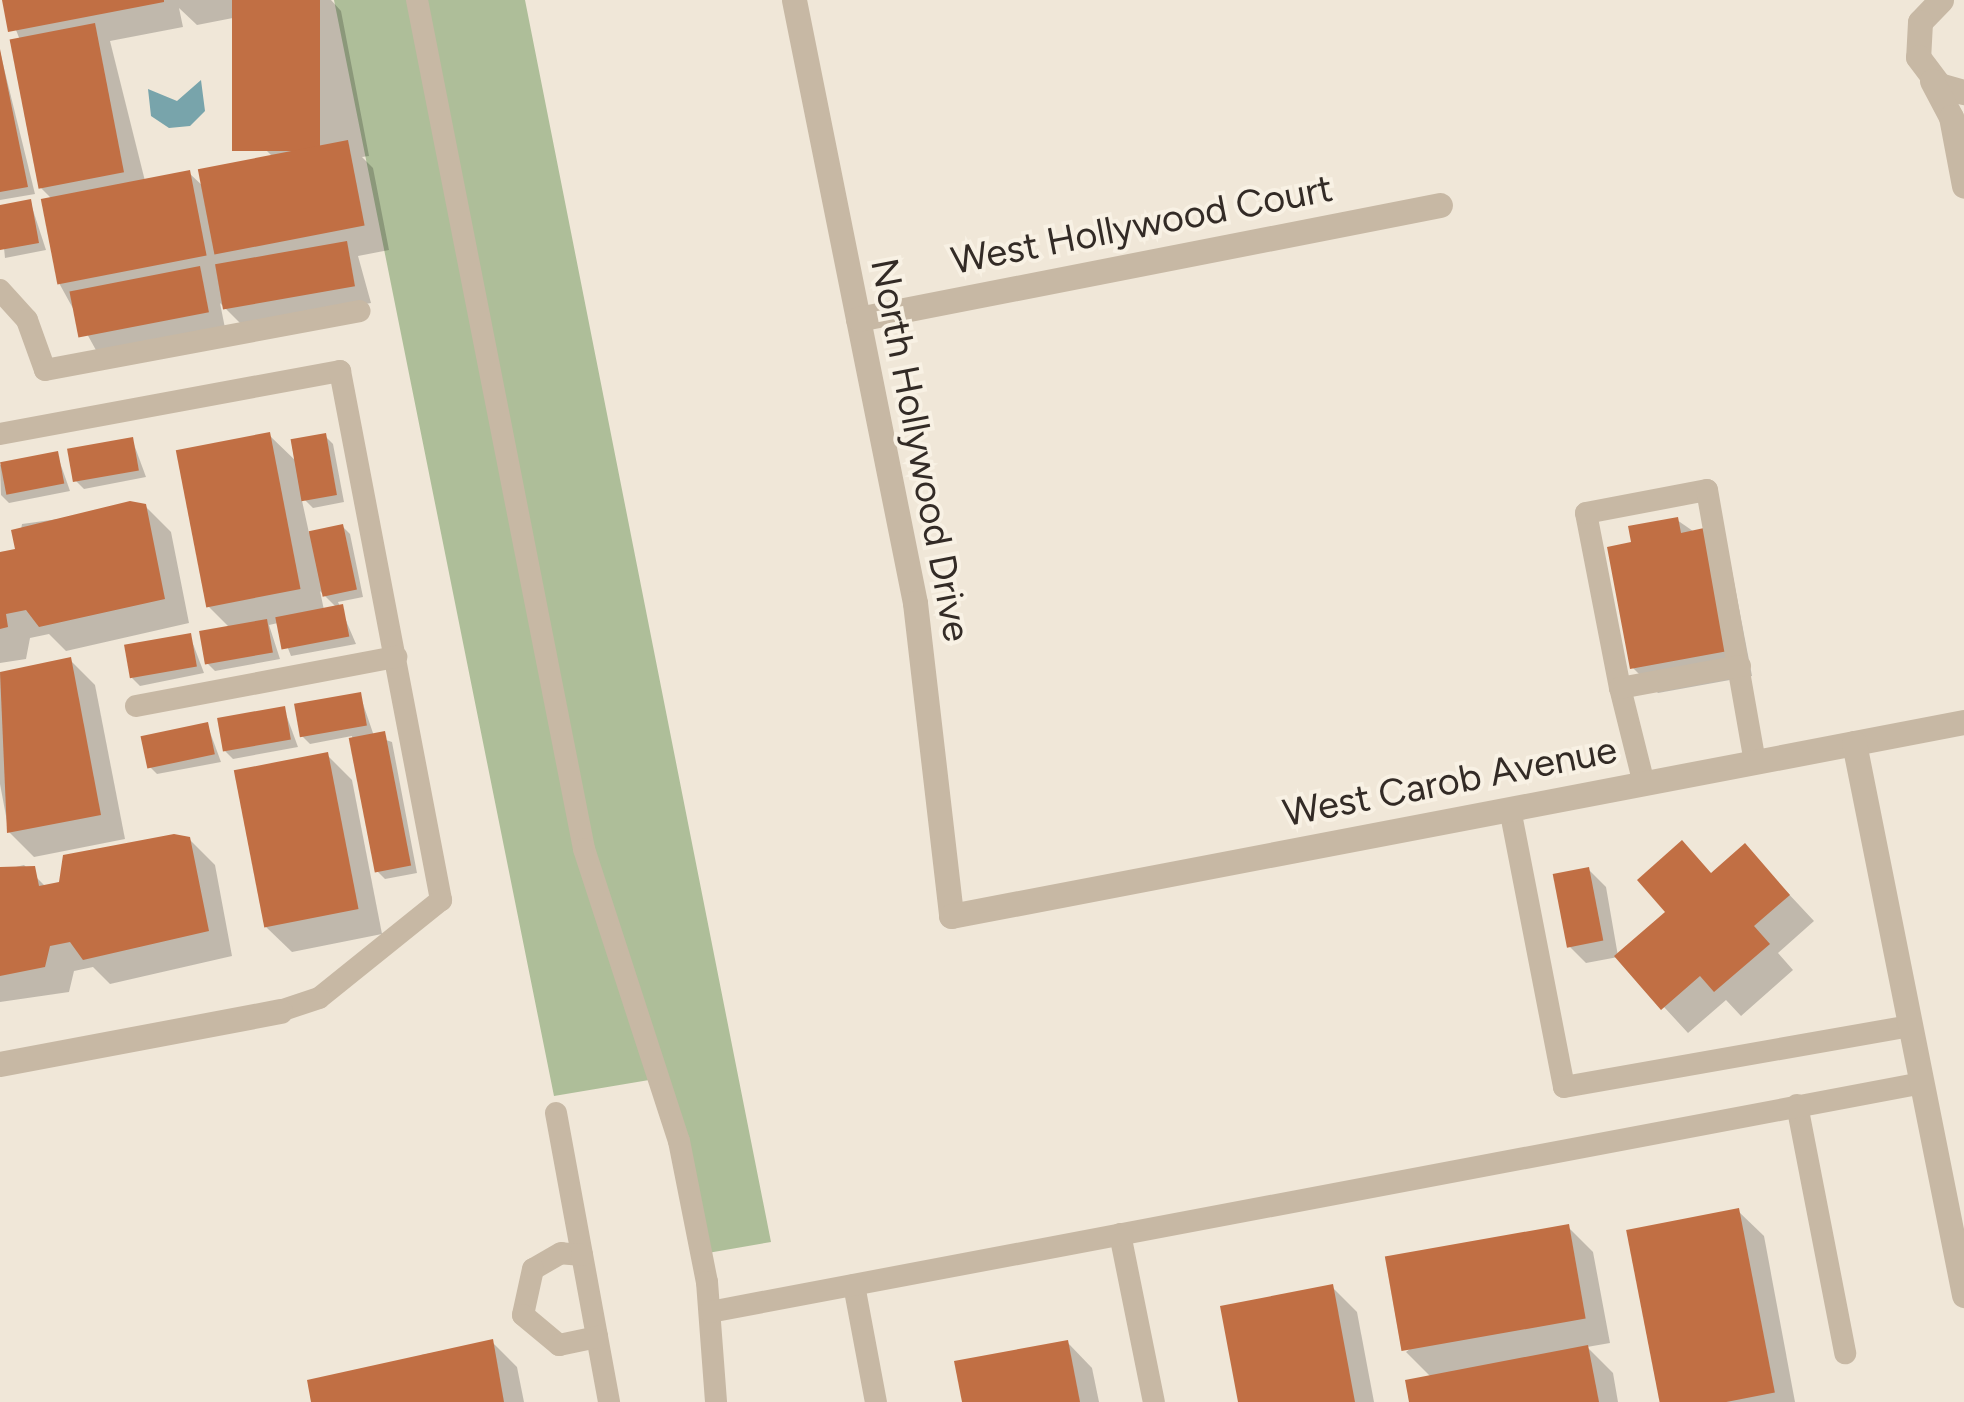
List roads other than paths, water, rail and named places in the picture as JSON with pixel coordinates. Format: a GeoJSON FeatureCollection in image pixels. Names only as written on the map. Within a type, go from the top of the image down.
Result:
{"type":"FeatureCollection","features":[{"type":"Feature","properties":{"kind":"street","name":"North Hollywood Drive"},"geometry":{"type":"LineString","coordinates":[[794,0],[914,603],[951,916]]}},
{"type":"Feature","properties":{"kind":"street"},"geometry":{"type":"LineString","coordinates":[[1941,0],[1916,39],[1926,73],[1951,116],[1963,177]]}},
{"type":"Feature","properties":{"kind":"street"},"geometry":{"type":"LineString","coordinates":[[1926,73],[1964,92]]}},
{"type":"Feature","properties":{"kind":"street","name":"West Hollywood Court"},"geometry":{"type":"LineString","coordinates":[[858,319],[1440,205]]}},
{"type":"Feature","properties":{"kind":"street","name":"West Carob Avenue"},"geometry":{"type":"LineString","coordinates":[[951,916],[1964,722]]}},
{"type":"Feature","properties":{"kind":"street"},"geometry":{"type":"LineString","coordinates":[[1854,744],[1964,1295]]}},
{"type":"Feature","properties":{"kind":"street"},"geometry":{"type":"LineString","coordinates":[[0,1064],[280,1011]]}},
{"type":"Feature","properties":{"kind":"lane"},"geometry":{"type":"LineString","coordinates":[[418,0],[584,849],[670,1109],[710,1312],[716,1402]]}},
{"type":"Feature","properties":{"kind":"lane"},"geometry":{"type":"LineString","coordinates":[[0,290],[45,370],[360,311]]}},
{"type":"Feature","properties":{"kind":"lane"},"geometry":{"type":"LineString","coordinates":[[0,434],[340,371],[441,900],[319,998],[280,1011]]}},
{"type":"Feature","properties":{"kind":"lane"},"geometry":{"type":"LineString","coordinates":[[1644,784],[1620,688],[1586,514],[1706,490],[1755,762]]}},
{"type":"Feature","properties":{"kind":"lane"},"geometry":{"type":"LineString","coordinates":[[136,706],[396,657]]}},
{"type":"Feature","properties":{"kind":"lane"},"geometry":{"type":"LineString","coordinates":[[1620,688],[1740,666]]}},
{"type":"Feature","properties":{"kind":"lane"},"geometry":{"type":"LineString","coordinates":[[1510,809],[1564,1087],[1911,1026]]}},
{"type":"Feature","properties":{"kind":"lane"},"geometry":{"type":"LineString","coordinates":[[710,1312],[1922,1083]]}},
{"type":"Feature","properties":{"kind":"lane"},"geometry":{"type":"LineString","coordinates":[[1797,1106],[1845,1353]]}},
{"type":"Feature","properties":{"kind":"lane"},"geometry":{"type":"LineString","coordinates":[[556,1113],[610,1402]]}},
{"type":"Feature","properties":{"kind":"lane"},"geometry":{"type":"LineString","coordinates":[[1120,1234],[1154,1402]]}},
{"type":"Feature","properties":{"kind":"lane"},"geometry":{"type":"LineString","coordinates":[[582,1256],[561,1253],[532,1268],[523,1315],[559,1346],[598,1337]]}},
{"type":"Feature","properties":{"kind":"lane"},"geometry":{"type":"LineString","coordinates":[[854,1285],[876,1402]]}},
{"type":"Feature","properties":{"kind":"water"},"geometry":{"type":"Polygon","coordinates":[[[201,80],[205,111],[190,126],[169,128],[151,116],[148,89],[177,101],[201,80]]]}}]}
